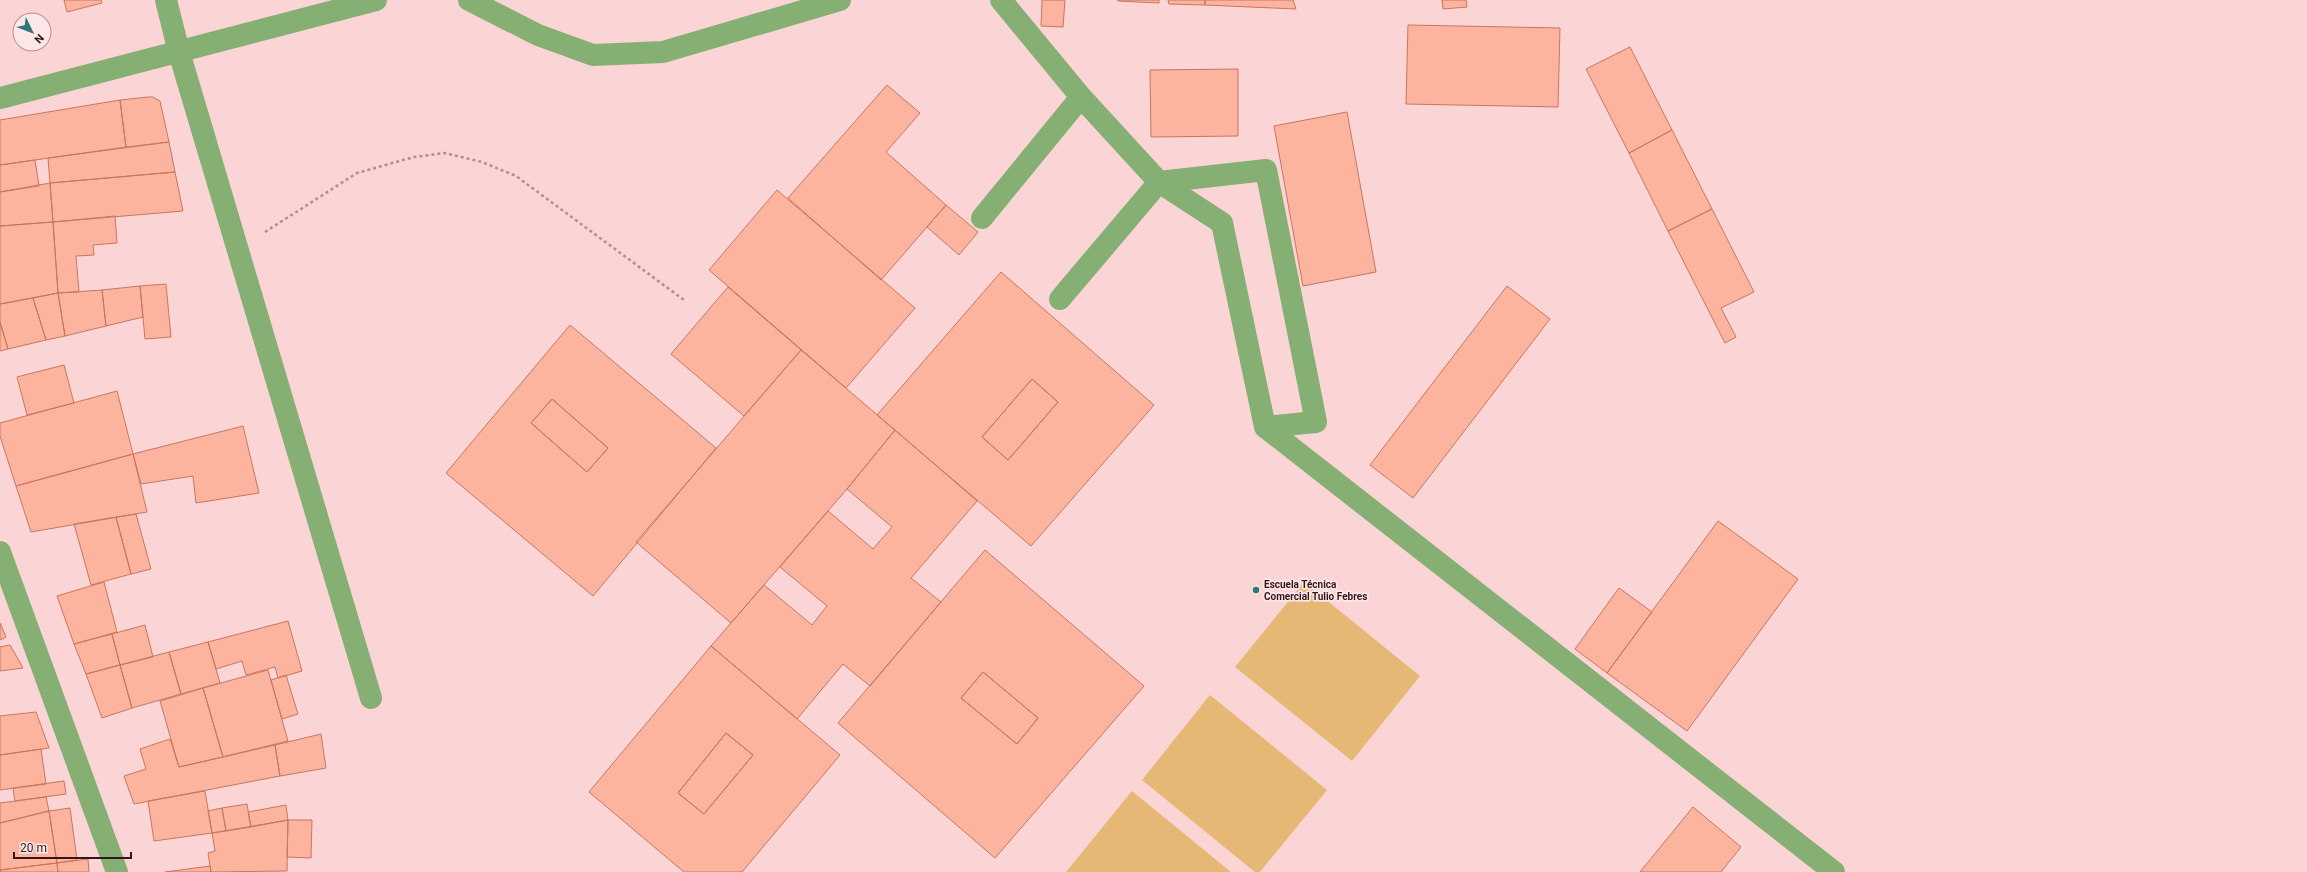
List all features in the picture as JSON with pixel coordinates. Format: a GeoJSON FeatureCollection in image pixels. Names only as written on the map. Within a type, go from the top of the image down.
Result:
{"type":"FeatureCollection","features":[{"type":"Feature","properties":{"kind":"street"},"geometry":{"type":"LineString","coordinates":[[166,0],[179,52],[371,698]]}},
{"type":"Feature","properties":{"kind":"street"},"geometry":{"type":"LineString","coordinates":[[0,98],[376,0]]}},
{"type":"Feature","properties":{"kind":"street"},"geometry":{"type":"LineString","coordinates":[[469,0],[538,35],[593,55],[663,52],[840,0]]}},
{"type":"Feature","properties":{"kind":"street"},"geometry":{"type":"LineString","coordinates":[[1001,0],[1081,97],[1159,182],[1222,224],[1265,427],[1834,872]]}},
{"type":"Feature","properties":{"kind":"street"},"geometry":{"type":"LineString","coordinates":[[982,218],[1081,97]]}},
{"type":"Feature","properties":{"kind":"street"},"geometry":{"type":"LineString","coordinates":[[1060,299],[1159,182],[1266,170],[1316,422],[1265,427]]}},
{"type":"Feature","properties":{"kind":"street"},"geometry":{"type":"LineString","coordinates":[[0,552],[117,872]]}},
{"type":"Feature","properties":{"kind":"path"},"geometry":{"type":"LineString","coordinates":[[237,249],[298,213],[357,173],[414,157],[445,153],[482,162],[516,176],[684,300]]}},
{"type":"Feature","properties":{"kind":"shaded area"},"geometry":{"type":"Polygon","coordinates":[[[1304,582],[1420,676],[1352,761],[1235,667],[1304,582]]]}},
{"type":"Feature","properties":{"kind":"shaded area"},"geometry":{"type":"Polygon","coordinates":[[[1210,695],[1327,790],[1260,872],[1255,872],[1142,780],[1210,695]]]}},
{"type":"Feature","properties":{"kind":"shaded area"},"geometry":{"type":"Polygon","coordinates":[[[1132,791],[1231,872],[1066,872],[1132,791]]]}},
{"type":"Feature","properties":{"kind":"building"},"geometry":{"type":"Polygon","coordinates":[[[64,0],[101,0],[102,3],[67,12],[64,0]]]}},
{"type":"Feature","properties":{"kind":"building"},"geometry":{"type":"Polygon","coordinates":[[[1042,0],[1065,0],[1063,27],[1041,26],[1042,0]]]}},
{"type":"Feature","properties":{"kind":"building"},"geometry":{"type":"Polygon","coordinates":[[[1159,0],[1159,3],[1118,1],[1159,0]]]}},
{"type":"Feature","properties":{"kind":"building"},"geometry":{"type":"Polygon","coordinates":[[[1168,0],[1205,0],[1205,5],[1169,4],[1168,0]]]}},
{"type":"Feature","properties":{"kind":"building"},"geometry":{"type":"Polygon","coordinates":[[[1205,0],[1293,0],[1296,9],[1205,5],[1205,0]]]}},
{"type":"Feature","properties":{"kind":"building"},"geometry":{"type":"Polygon","coordinates":[[[1442,0],[1466,0],[1467,7],[1443,9],[1442,0]]]}},
{"type":"Feature","properties":{"kind":"building"},"geometry":{"type":"Polygon","coordinates":[[[1408,25],[1560,28],[1558,107],[1406,104],[1408,25]]]}},
{"type":"Feature","properties":{"kind":"building"},"geometry":{"type":"Polygon","coordinates":[[[1630,47],[1672,130],[1629,153],[1586,69],[1630,47]]]}},
{"type":"Feature","properties":{"kind":"building"},"geometry":{"type":"Polygon","coordinates":[[[1238,69],[1238,136],[1151,137],[1150,70],[1238,69]]]}},
{"type":"Feature","properties":{"kind":"building"},"geometry":{"type":"Polygon","coordinates":[[[887,85],[920,113],[886,152],[946,205],[881,280],[788,198],[887,85]]]}},
{"type":"Feature","properties":{"kind":"building"},"geometry":{"type":"Polygon","coordinates":[[[153,97],[160,101],[169,142],[126,147],[120,100],[153,97]]]}},
{"type":"Feature","properties":{"kind":"building"},"geometry":{"type":"Polygon","coordinates":[[[120,100],[126,147],[0,165],[0,120],[120,100]]]}},
{"type":"Feature","properties":{"kind":"building"},"geometry":{"type":"Polygon","coordinates":[[[1347,112],[1376,272],[1303,286],[1274,126],[1347,112]]]}},
{"type":"Feature","properties":{"kind":"building"},"geometry":{"type":"Polygon","coordinates":[[[1672,130],[1712,209],[1668,231],[1629,153],[1672,130]]]}},
{"type":"Feature","properties":{"kind":"building"},"geometry":{"type":"Polygon","coordinates":[[[169,142],[175,172],[50,183],[48,158],[169,142]]]}},
{"type":"Feature","properties":{"kind":"building"},"geometry":{"type":"Polygon","coordinates":[[[35,160],[39,186],[0,192],[0,165],[35,160]]]}},
{"type":"Feature","properties":{"kind":"building"},"geometry":{"type":"Polygon","coordinates":[[[175,172],[183,211],[53,222],[50,183],[175,172]]]}},
{"type":"Feature","properties":{"kind":"building"},"geometry":{"type":"Polygon","coordinates":[[[50,183],[53,222],[0,226],[0,192],[50,183]]]}},
{"type":"Feature","properties":{"kind":"building"},"geometry":{"type":"Polygon","coordinates":[[[777,190],[915,308],[846,388],[709,270],[777,190]]]}},
{"type":"Feature","properties":{"kind":"building"},"geometry":{"type":"Polygon","coordinates":[[[946,205],[978,232],[959,255],[927,227],[946,205]]]}},
{"type":"Feature","properties":{"kind":"building"},"geometry":{"type":"Polygon","coordinates":[[[1712,209],[1754,292],[1721,308],[1736,337],[1725,343],[1668,231],[1712,209]]]}},
{"type":"Feature","properties":{"kind":"building"},"geometry":{"type":"Polygon","coordinates":[[[115,216],[117,243],[93,245],[94,255],[76,256],[79,292],[58,293],[53,222],[115,216]]]}},
{"type":"Feature","properties":{"kind":"building"},"geometry":{"type":"Polygon","coordinates":[[[53,222],[58,293],[0,304],[0,226],[53,222]]]}},
{"type":"Feature","properties":{"kind":"building"},"geometry":{"type":"Polygon","coordinates":[[[1001,272],[1154,405],[1031,546],[877,415],[1001,272]],[[1032,379],[982,437],[1008,460],[1058,402],[1032,379]]]}},
{"type":"Feature","properties":{"kind":"building"},"geometry":{"type":"Polygon","coordinates":[[[166,284],[171,337],[145,339],[140,286],[166,284]]]}},
{"type":"Feature","properties":{"kind":"building"},"geometry":{"type":"Polygon","coordinates":[[[140,286],[143,317],[106,326],[102,290],[140,286]]]}},
{"type":"Feature","properties":{"kind":"building"},"geometry":{"type":"Polygon","coordinates":[[[1507,286],[1550,319],[1413,498],[1370,465],[1507,286]]]}},
{"type":"Feature","properties":{"kind":"building"},"geometry":{"type":"Polygon","coordinates":[[[728,287],[801,350],[744,416],[671,354],[728,287]]]}},
{"type":"Feature","properties":{"kind":"building"},"geometry":{"type":"Polygon","coordinates":[[[102,290],[106,326],[65,336],[58,293],[102,290]]]}},
{"type":"Feature","properties":{"kind":"building"},"geometry":{"type":"Polygon","coordinates":[[[58,293],[65,336],[46,340],[33,298],[58,293]]]}},
{"type":"Feature","properties":{"kind":"building"},"geometry":{"type":"Polygon","coordinates":[[[33,298],[46,340],[8,349],[0,322],[0,304],[33,298]]]}},
{"type":"Feature","properties":{"kind":"building"},"geometry":{"type":"Polygon","coordinates":[[[0,322],[8,349],[0,351],[0,322]]]}},
{"type":"Feature","properties":{"kind":"building"},"geometry":{"type":"Polygon","coordinates":[[[570,325],[716,448],[593,596],[446,473],[570,325]],[[552,399],[531,423],[587,472],[608,448],[552,399]]]}},
{"type":"Feature","properties":{"kind":"building"},"geometry":{"type":"Polygon","coordinates":[[[801,350],[895,430],[847,489],[731,623],[636,542],[801,350]]]}},
{"type":"Feature","properties":{"kind":"building"},"geometry":{"type":"Polygon","coordinates":[[[64,365],[74,403],[27,415],[17,377],[64,365]]]}},
{"type":"Feature","properties":{"kind":"building"},"geometry":{"type":"Polygon","coordinates":[[[1032,379],[1058,402],[1008,460],[982,437],[1032,379]]]}},
{"type":"Feature","properties":{"kind":"building"},"geometry":{"type":"Polygon","coordinates":[[[117,391],[133,454],[16,486],[0,436],[0,423],[117,391]]]}},
{"type":"Feature","properties":{"kind":"building"},"geometry":{"type":"Polygon","coordinates":[[[552,399],[608,448],[587,472],[531,423],[552,399]]]}},
{"type":"Feature","properties":{"kind":"building"},"geometry":{"type":"Polygon","coordinates":[[[243,426],[259,493],[196,503],[193,476],[141,484],[133,454],[243,426]]]}},
{"type":"Feature","properties":{"kind":"building"},"geometry":{"type":"Polygon","coordinates":[[[895,430],[977,501],[911,578],[941,602],[870,686],[843,664],[797,719],[711,646],[764,585],[812,625],[827,606],[780,567],[828,511],[873,549],[892,527],[847,489],[895,430]]]}},
{"type":"Feature","properties":{"kind":"building"},"geometry":{"type":"Polygon","coordinates":[[[133,454],[147,512],[31,532],[16,486],[133,454]]]}},
{"type":"Feature","properties":{"kind":"building"},"geometry":{"type":"Polygon","coordinates":[[[136,514],[151,569],[131,574],[116,517],[136,514]]]}},
{"type":"Feature","properties":{"kind":"building"},"geometry":{"type":"Polygon","coordinates":[[[116,517],[131,574],[91,585],[74,524],[116,517]]]}},
{"type":"Feature","properties":{"kind":"building"},"geometry":{"type":"Polygon","coordinates":[[[1718,521],[1798,579],[1687,731],[1607,673],[1718,521]]]}},
{"type":"Feature","properties":{"kind":"building"},"geometry":{"type":"Polygon","coordinates":[[[985,550],[1144,686],[995,858],[838,723],[985,550]],[[983,672],[961,698],[1017,744],[1038,718],[983,672]]]}},
{"type":"Feature","properties":{"kind":"building"},"geometry":{"type":"Polygon","coordinates":[[[104,582],[117,632],[74,644],[57,596],[104,582]]]}},
{"type":"Feature","properties":{"kind":"building"},"geometry":{"type":"Polygon","coordinates":[[[1619,588],[1652,612],[1607,673],[1575,649],[1619,588]]]}},
{"type":"Feature","properties":{"kind":"building"},"geometry":{"type":"Polygon","coordinates":[[[288,621],[302,671],[278,678],[275,667],[246,675],[242,661],[216,669],[208,642],[288,621]]]}},
{"type":"Feature","properties":{"kind":"building"},"geometry":{"type":"Polygon","coordinates":[[[0,623],[6,637],[0,640],[0,623]]]}},
{"type":"Feature","properties":{"kind":"building"},"geometry":{"type":"Polygon","coordinates":[[[145,625],[153,657],[120,665],[112,634],[145,625]]]}},
{"type":"Feature","properties":{"kind":"building"},"geometry":{"type":"Polygon","coordinates":[[[112,634],[120,665],[86,674],[74,644],[112,634]]]}},
{"type":"Feature","properties":{"kind":"building"},"geometry":{"type":"Polygon","coordinates":[[[208,642],[220,683],[181,694],[169,652],[208,642]]]}},
{"type":"Feature","properties":{"kind":"building"},"geometry":{"type":"Polygon","coordinates":[[[10,645],[23,668],[0,671],[0,647],[10,645]]]}},
{"type":"Feature","properties":{"kind":"building"},"geometry":{"type":"Polygon","coordinates":[[[711,646],[840,755],[742,872],[684,872],[589,792],[711,646]],[[726,733],[678,793],[704,814],[753,755],[726,733]]]}},
{"type":"Feature","properties":{"kind":"building"},"geometry":{"type":"Polygon","coordinates":[[[169,652],[181,694],[132,708],[120,665],[169,652]]]}},
{"type":"Feature","properties":{"kind":"building"},"geometry":{"type":"Polygon","coordinates":[[[120,665],[132,708],[102,718],[86,674],[120,665]]]}},
{"type":"Feature","properties":{"kind":"building"},"geometry":{"type":"Polygon","coordinates":[[[268,670],[288,741],[223,757],[203,688],[268,670]]]}},
{"type":"Feature","properties":{"kind":"building"},"geometry":{"type":"Polygon","coordinates":[[[983,672],[1038,718],[1017,744],[961,698],[983,672]]]}},
{"type":"Feature","properties":{"kind":"building"},"geometry":{"type":"Polygon","coordinates":[[[286,675],[298,714],[282,719],[271,680],[286,675]]]}},
{"type":"Feature","properties":{"kind":"building"},"geometry":{"type":"Polygon","coordinates":[[[203,688],[223,757],[179,767],[160,701],[203,688]]]}},
{"type":"Feature","properties":{"kind":"building"},"geometry":{"type":"Polygon","coordinates":[[[36,712],[49,748],[0,755],[0,716],[36,712]]]}},
{"type":"Feature","properties":{"kind":"building"},"geometry":{"type":"Polygon","coordinates":[[[726,733],[753,755],[704,814],[678,793],[726,733]]]}},
{"type":"Feature","properties":{"kind":"building"},"geometry":{"type":"Polygon","coordinates":[[[321,734],[326,768],[280,776],[275,745],[321,734]]]}},
{"type":"Feature","properties":{"kind":"building"},"geometry":{"type":"Polygon","coordinates":[[[170,739],[179,767],[275,745],[280,776],[134,804],[124,776],[146,769],[140,749],[170,739]]]}},
{"type":"Feature","properties":{"kind":"building"},"geometry":{"type":"Polygon","coordinates":[[[41,749],[46,784],[0,790],[0,755],[41,749]]]}},
{"type":"Feature","properties":{"kind":"building"},"geometry":{"type":"Polygon","coordinates":[[[64,781],[66,794],[15,801],[13,788],[64,781]]]}},
{"type":"Feature","properties":{"kind":"building"},"geometry":{"type":"Polygon","coordinates":[[[205,791],[212,833],[154,841],[148,801],[205,791]]]}},
{"type":"Feature","properties":{"kind":"building"},"geometry":{"type":"Polygon","coordinates":[[[46,797],[49,811],[0,823],[0,803],[46,797]]]}},
{"type":"Feature","properties":{"kind":"building"},"geometry":{"type":"Polygon","coordinates":[[[247,804],[251,827],[226,831],[222,808],[247,804]]]}},
{"type":"Feature","properties":{"kind":"building"},"geometry":{"type":"Polygon","coordinates":[[[286,805],[288,820],[251,827],[248,812],[286,805]]]}},
{"type":"Feature","properties":{"kind":"building"},"geometry":{"type":"Polygon","coordinates":[[[1693,807],[1741,847],[1721,872],[1640,872],[1693,807]]]}},
{"type":"Feature","properties":{"kind":"building"},"geometry":{"type":"Polygon","coordinates":[[[70,808],[77,860],[57,863],[49,811],[70,808]]]}},
{"type":"Feature","properties":{"kind":"building"},"geometry":{"type":"Polygon","coordinates":[[[222,808],[226,831],[212,833],[208,811],[222,808]]]}},
{"type":"Feature","properties":{"kind":"building"},"geometry":{"type":"Polygon","coordinates":[[[49,811],[57,863],[0,870],[0,823],[49,811]]]}},
{"type":"Feature","properties":{"kind":"building"},"geometry":{"type":"Polygon","coordinates":[[[288,820],[312,820],[311,858],[287,857],[288,820]]]}},
{"type":"Feature","properties":{"kind":"building"},"geometry":{"type":"Polygon","coordinates":[[[288,820],[287,871],[211,872],[208,853],[215,851],[212,833],[288,820]]]}},
{"type":"Feature","properties":{"kind":"building"},"geometry":{"type":"Polygon","coordinates":[[[88,859],[89,872],[58,872],[57,863],[88,859]]]}},
{"type":"Feature","properties":{"kind":"building"},"geometry":{"type":"Polygon","coordinates":[[[57,863],[58,872],[0,872],[0,870],[57,863]]]}},
{"type":"Feature","properties":{"kind":"building"},"geometry":{"type":"Polygon","coordinates":[[[210,866],[211,872],[165,872],[210,866]]]}},
{"type":"Feature","properties":{"kind":"place","name":"Escuela Técnica Comercial Tulio Febres"},"geometry":{"type":"Point","coordinates":[1256,590]}}]}
